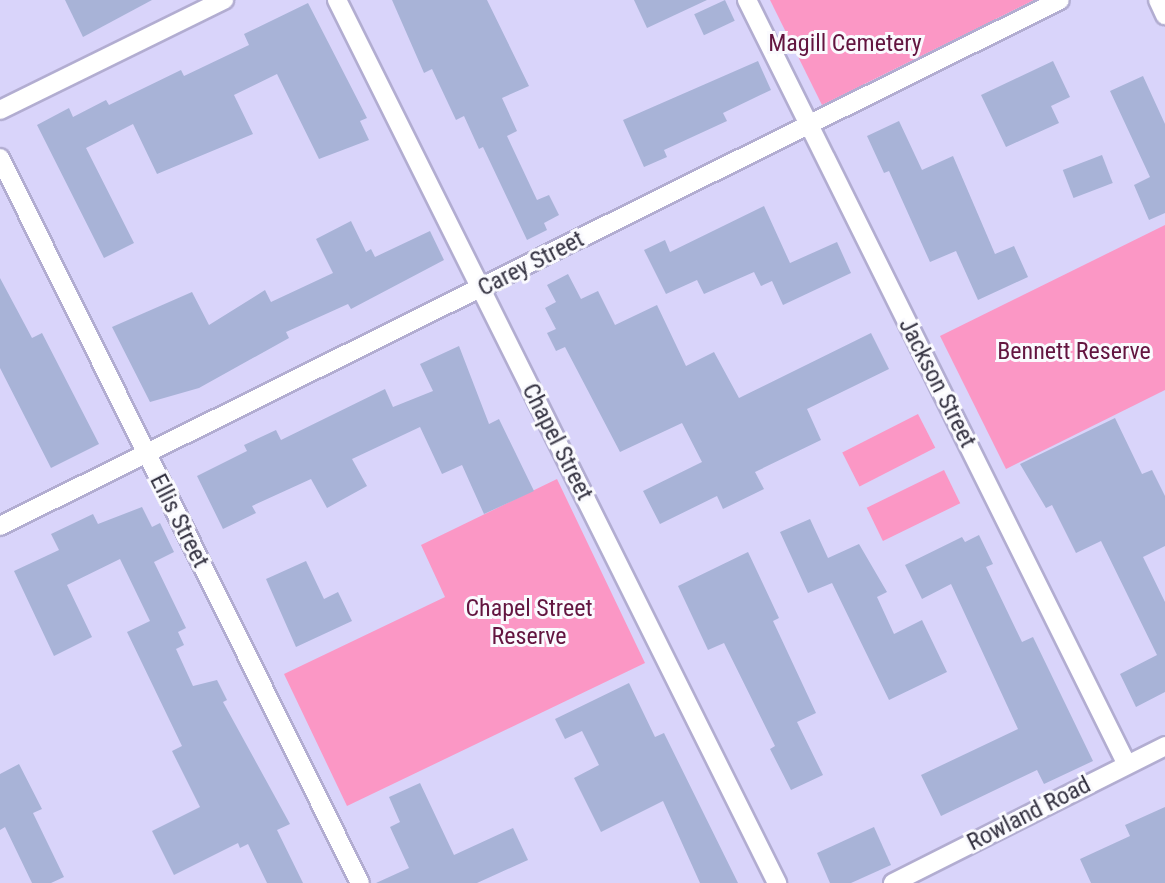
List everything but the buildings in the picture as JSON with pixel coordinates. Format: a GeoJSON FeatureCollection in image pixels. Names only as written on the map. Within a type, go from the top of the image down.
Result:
{"type":"FeatureCollection","features":[{"type":"Feature","properties":{"kind":"street"},"geometry":{"type":"LineString","coordinates":[[0,110],[224,0]]}},
{"type":"Feature","properties":{"kind":"street","name":"Chapel Street"},"geometry":{"type":"LineString","coordinates":[[337,0],[777,883]]}},
{"type":"Feature","properties":{"kind":"street","name":"Jackson Street"},"geometry":{"type":"LineString","coordinates":[[747,0],[1127,765]]}},
{"type":"Feature","properties":{"kind":"street","name":"Carey Street"},"geometry":{"type":"LineString","coordinates":[[0,526],[481,290],[1060,0]]}},
{"type":"Feature","properties":{"kind":"street"},"geometry":{"type":"LineString","coordinates":[[1158,0],[1165,15]]}},
{"type":"Feature","properties":{"kind":"street","name":"Ellis Street"},"geometry":{"type":"LineString","coordinates":[[0,158],[360,883]]}},
{"type":"Feature","properties":{"kind":"street","name":"Rowland Road"},"geometry":{"type":"LineString","coordinates":[[893,883],[1165,746]]}},
{"type":"Feature","properties":{"kind":"green space","name":"Magill Cemetery"},"geometry":{"type":"Polygon","coordinates":[[[770,0],[1034,0],[822,105],[770,0]]]}},
{"type":"Feature","properties":{"kind":"green space","name":"Bennett Reserve"},"geometry":{"type":"Polygon","coordinates":[[[1165,225],[1165,390],[1006,469],[940,336],[1165,225]]]}},
{"type":"Feature","properties":{"kind":"green space"},"geometry":{"type":"Polygon","coordinates":[[[918,414],[935,448],[860,486],[842,453],[918,414]]]}},
{"type":"Feature","properties":{"kind":"green space"},"geometry":{"type":"Polygon","coordinates":[[[944,470],[960,503],[883,541],[867,508],[944,470]]]}},
{"type":"Feature","properties":{"kind":"green space","name":"Chapel Street Reserve"},"geometry":{"type":"Polygon","coordinates":[[[557,479],[645,663],[347,806],[284,674],[445,597],[421,545],[557,479]]]}}]}
